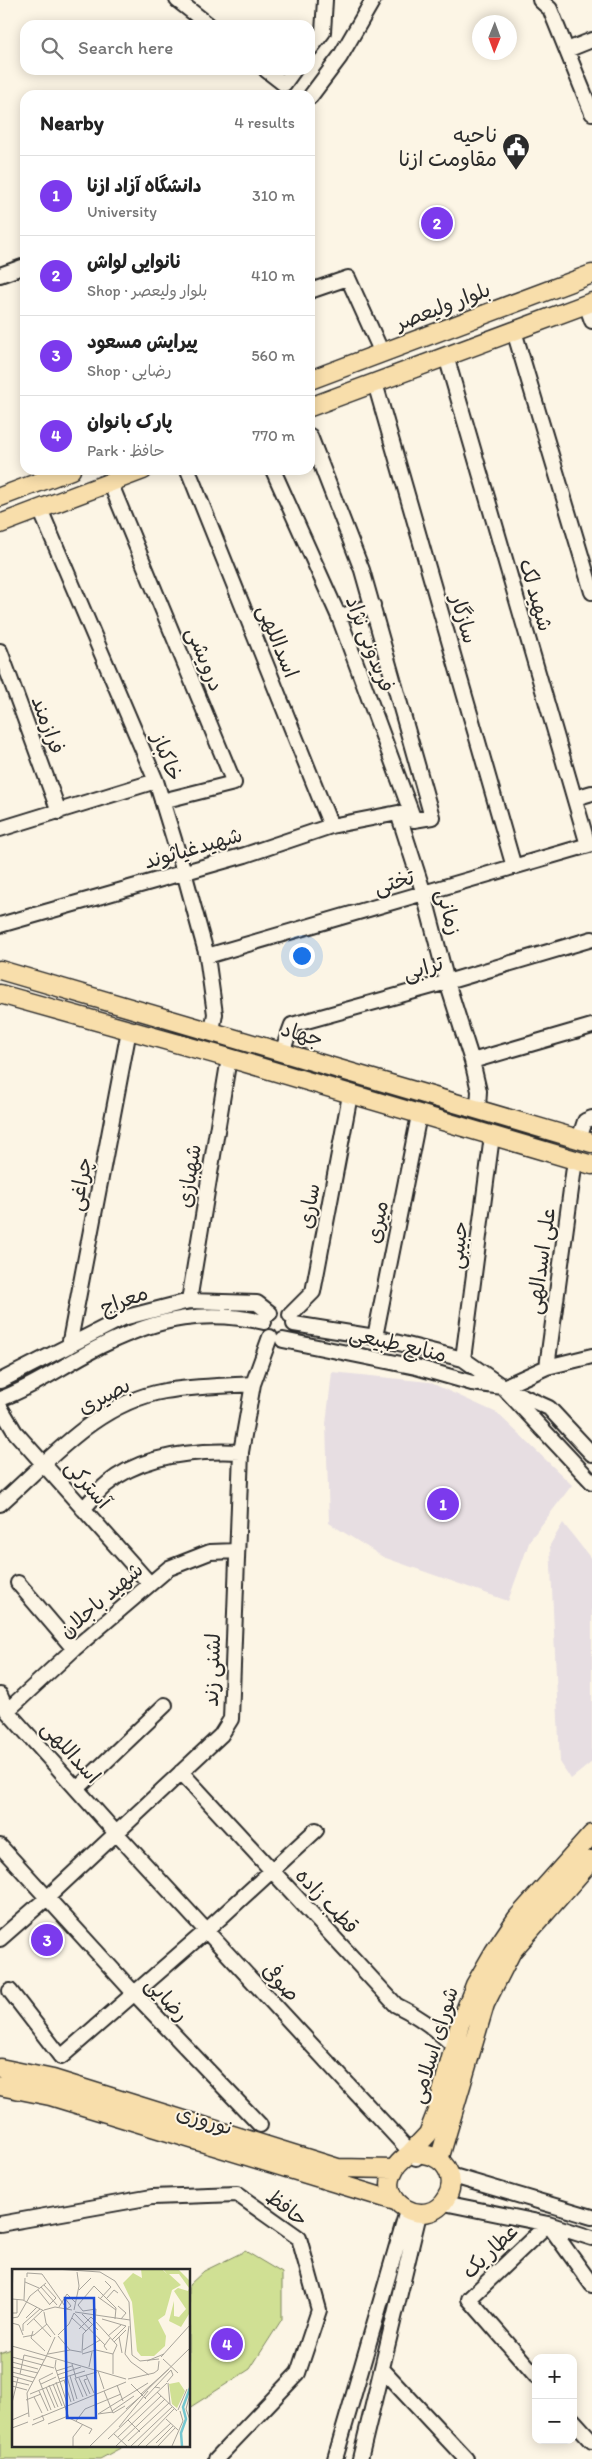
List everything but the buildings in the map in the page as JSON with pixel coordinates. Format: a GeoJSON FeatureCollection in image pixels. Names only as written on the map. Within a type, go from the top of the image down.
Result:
{"type":"FeatureCollection","features":[{"type":"Feature","properties":{"kind":"main road","name":"بلوار ولیعصر"},"geometry":{"type":"LineString","coordinates":[[315,378],[592,274]]}},
{"type":"Feature","properties":{"kind":"main road"},"geometry":{"type":"LineString","coordinates":[[315,405],[589,303]]}},
{"type":"Feature","properties":{"kind":"main road"},"geometry":{"type":"LineString","coordinates":[[0,497],[58,475]]}},
{"type":"Feature","properties":{"kind":"main road"},"geometry":{"type":"LineString","coordinates":[[0,524],[129,475]]}},
{"type":"Feature","properties":{"kind":"main road","name":"جهاد"},"geometry":{"type":"LineString","coordinates":[[0,970],[586,1141]]}},
{"type":"Feature","properties":{"kind":"main road"},"geometry":{"type":"LineString","coordinates":[[6,996],[18,976]]}},
{"type":"Feature","properties":{"kind":"main road","name":"جهاد"},"geometry":{"type":"LineString","coordinates":[[6,996],[229,1058],[584,1163]]}},
{"type":"Feature","properties":{"kind":"main road","name":"شورای اسلامی"},"geometry":{"type":"LineString","coordinates":[[413,2155],[428,2134],[437,2111],[453,2045],[476,1986],[494,1952],[517,1918],[592,1834]]}},
{"type":"Feature","properties":{"kind":"main road","name":"شورای اسلامی"},"geometry":{"type":"LineString","coordinates":[[439,2160],[486,2004],[512,1952],[592,1860]]}},
{"type":"Feature","properties":{"kind":"main road","name":"نوروزی"},"geometry":{"type":"LineString","coordinates":[[0,2068],[53,2079],[338,2168],[394,2169]]}},
{"type":"Feature","properties":{"kind":"main road","name":"نوروزی"},"geometry":{"type":"LineString","coordinates":[[0,2086],[50,2096],[407,2208]]}},
{"type":"Feature","properties":{"kind":"main road"},"geometry":{"type":"LineString","coordinates":[[413,2155],[431,2156],[439,2160],[450,2175],[449,2195],[444,2203],[437,2209],[407,2208],[390,2185],[394,2169],[413,2155]]}},
{"type":"Feature","properties":{"kind":"street"},"geometry":{"type":"LineString","coordinates":[[177,0],[203,20]]}},
{"type":"Feature","properties":{"kind":"street"},"geometry":{"type":"LineString","coordinates":[[315,43],[323,32],[325,0]]}},
{"type":"Feature","properties":{"kind":"street"},"geometry":{"type":"LineString","coordinates":[[315,90],[340,57],[373,0]]}},
{"type":"Feature","properties":{"kind":"street"},"geometry":{"type":"LineString","coordinates":[[540,0],[550,9],[592,113]]}},
{"type":"Feature","properties":{"kind":"street"},"geometry":{"type":"LineString","coordinates":[[566,50],[592,40]]}},
{"type":"Feature","properties":{"kind":"street"},"geometry":{"type":"LineString","coordinates":[[272,75],[284,84],[290,75]]}},
{"type":"Feature","properties":{"kind":"street"},"geometry":{"type":"LineString","coordinates":[[0,275],[20,268]]}},
{"type":"Feature","properties":{"kind":"street"},"geometry":{"type":"LineString","coordinates":[[315,289],[348,278],[382,353]]}},
{"type":"Feature","properties":{"kind":"street"},"geometry":{"type":"LineString","coordinates":[[589,303],[592,321]]}},
{"type":"Feature","properties":{"kind":"street"},"geometry":{"type":"LineString","coordinates":[[514,331],[592,592]]}},
{"type":"Feature","properties":{"kind":"street","name":"شهید لک"},"geometry":{"type":"LineString","coordinates":[[446,356],[574,798],[590,845]]}},
{"type":"Feature","properties":{"kind":"street","name":"سازگار"},"geometry":{"type":"LineString","coordinates":[[375,383],[514,867]]}},
{"type":"Feature","properties":{"kind":"street"},"geometry":{"type":"LineString","coordinates":[[315,449],[362,570],[373,605],[339,617]]}},
{"type":"Feature","properties":{"kind":"street","name":"اسداللهی"},"geometry":{"type":"LineString","coordinates":[[190,475],[331,826]]}},
{"type":"Feature","properties":{"kind":"street","name":"فریدونی نژاد"},"geometry":{"type":"LineString","coordinates":[[275,475],[339,617],[414,820],[432,817],[373,605]]}},
{"type":"Feature","properties":{"kind":"street","name":"درویشی"},"geometry":{"type":"LineString","coordinates":[[110,482],[234,783],[162,801]]}},
{"type":"Feature","properties":{"kind":"street","name":"خاکباز"},"geometry":{"type":"LineString","coordinates":[[40,508],[156,781],[207,956],[215,1014],[212,1032]]}},
{"type":"Feature","properties":{"kind":"street","name":"فرازمند"},"geometry":{"type":"LineString","coordinates":[[0,651],[59,812]]}},
{"type":"Feature","properties":{"kind":"street"},"geometry":{"type":"LineString","coordinates":[[0,829],[156,781]]}},
{"type":"Feature","properties":{"kind":"street"},"geometry":{"type":"LineString","coordinates":[[574,798],[592,793]]}},
{"type":"Feature","properties":{"kind":"street","name":"شهید‌غیاثوند"},"geometry":{"type":"LineString","coordinates":[[0,925],[184,872],[331,826],[398,813]]}},
{"type":"Feature","properties":{"kind":"street","name":"زمانی"},"geometry":{"type":"LineString","coordinates":[[398,813],[424,894],[447,982],[472,1061],[479,1091],[478,1108]]}},
{"type":"Feature","properties":{"kind":"street","name":"تختی"},"geometry":{"type":"LineString","coordinates":[[207,956],[590,845]]}},
{"type":"Feature","properties":{"kind":"street","name":"ترابی"},"geometry":{"type":"LineString","coordinates":[[282,1052],[292,1025],[592,939]]}},
{"type":"Feature","properties":{"kind":"street"},"geometry":{"type":"LineString","coordinates":[[472,1061],[592,1026]]}},
{"type":"Feature","properties":{"kind":"street","name":"چراغی"},"geometry":{"type":"LineString","coordinates":[[69,1346],[129,1030]]}},
{"type":"Feature","properties":{"kind":"street","name":"شهبازی"},"geometry":{"type":"LineString","coordinates":[[189,1301],[229,1058]]}},
{"type":"Feature","properties":{"kind":"street","name":"ساری"},"geometry":{"type":"LineString","coordinates":[[292,1319],[313,1292],[350,1095]]}},
{"type":"Feature","properties":{"kind":"street","name":"میری"},"geometry":{"type":"LineString","coordinates":[[375,1337],[419,1115]]}},
{"type":"Feature","properties":{"kind":"street"},"geometry":{"type":"LineString","coordinates":[[586,1141],[585,1121],[592,1118]]}},
{"type":"Feature","properties":{"kind":"street","name":"حبیبی"},"geometry":{"type":"LineString","coordinates":[[464,1359],[492,1136]]}},
{"type":"Feature","properties":{"kind":"street","name":"علی اسدالهی"},"geometry":{"type":"LineString","coordinates":[[547,1367],[584,1163]]}},
{"type":"Feature","properties":{"kind":"street","name":"معراج"},"geometry":{"type":"LineString","coordinates":[[0,1381],[123,1318],[189,1301],[257,1303],[267,1318]]}},
{"type":"Feature","properties":{"kind":"street"},"geometry":{"type":"LineString","coordinates":[[278,1310],[292,1319],[290,1337],[276,1338],[266,1333],[267,1318],[278,1310]]}},
{"type":"Feature","properties":{"kind":"street","name":"معراج"},"geometry":{"type":"LineString","coordinates":[[0,1399],[26,1390],[105,1344],[159,1324],[201,1315],[267,1318]]}},
{"type":"Feature","properties":{"kind":"street","name":"منابع طبیعی"},"geometry":{"type":"LineString","coordinates":[[292,1319],[464,1359],[503,1387],[549,1408],[592,1454]]}},
{"type":"Feature","properties":{"kind":"street","name":"منابع طبیعی"},"geometry":{"type":"LineString","coordinates":[[276,1338],[416,1367],[472,1383],[503,1387],[592,1482]]}},
{"type":"Feature","properties":{"kind":"street","name":"لشنی زند"},"geometry":{"type":"LineString","coordinates":[[0,1939],[48,1897],[222,1734],[230,1718],[241,1452],[253,1384],[276,1338]]}},
{"type":"Feature","properties":{"kind":"street"},"geometry":{"type":"LineString","coordinates":[[503,1387],[547,1367],[592,1356]]}},
{"type":"Feature","properties":{"kind":"street","name":"بصیری"},"geometry":{"type":"LineString","coordinates":[[0,1504],[83,1428],[120,1406],[164,1391],[253,1384]]}},
{"type":"Feature","properties":{"kind":"street","name":"آسترکی"},"geometry":{"type":"LineString","coordinates":[[0,1406],[15,1432],[150,1584]]}},
{"type":"Feature","properties":{"kind":"street"},"geometry":{"type":"LineString","coordinates":[[0,1434],[15,1432]]}},
{"type":"Feature","properties":{"kind":"street"},"geometry":{"type":"LineString","coordinates":[[83,1509],[108,1483],[145,1463],[209,1450],[241,1452]]}},
{"type":"Feature","properties":{"kind":"street","name":"شهید باجلان"},"geometry":{"type":"LineString","coordinates":[[7,1711],[74,1649],[169,1568],[210,1552],[237,1551]]}},
{"type":"Feature","properties":{"kind":"street"},"geometry":{"type":"LineString","coordinates":[[18,1583],[74,1649]]}},
{"type":"Feature","properties":{"kind":"street","name":"اسداللهی"},"geometry":{"type":"LineString","coordinates":[[0,1696],[7,1711],[116,1833]]}},
{"type":"Feature","properties":{"kind":"street"},"geometry":{"type":"LineString","coordinates":[[77,1789],[165,1705]]}},
{"type":"Feature","properties":{"kind":"street","name":"قطب زاده"},"geometry":{"type":"LineString","coordinates":[[181,1772],[396,2005],[430,2024],[453,2045]]}},
{"type":"Feature","properties":{"kind":"street"},"geometry":{"type":"LineString","coordinates":[[10,1991],[61,2057],[206,1931],[316,1830]]}},
{"type":"Feature","properties":{"kind":"street","name":"صوفی"},"geometry":{"type":"LineString","coordinates":[[116,1833],[413,2155]]}},
{"type":"Feature","properties":{"kind":"street","name":"رضایی"},"geometry":{"type":"LineString","coordinates":[[0,1846],[134,1993],[260,2125]]}},
{"type":"Feature","properties":{"kind":"street"},"geometry":{"type":"LineString","coordinates":[[450,2175],[592,2217]]}},
{"type":"Feature","properties":{"kind":"street","name":"حافظ"},"geometry":{"type":"LineString","coordinates":[[0,2224],[152,2197],[237,2194],[299,2238],[319,2310],[298,2374],[216,2459]]}},
{"type":"Feature","properties":{"kind":"street"},"geometry":{"type":"LineString","coordinates":[[444,2203],[548,2224],[592,2238]]}},
{"type":"Feature","properties":{"kind":"street"},"geometry":{"type":"LineString","coordinates":[[360,2459],[382,2369],[407,2208]]}},
{"type":"Feature","properties":{"kind":"street"},"geometry":{"type":"LineString","coordinates":[[335,2459],[407,2208]]}},
{"type":"Feature","properties":{"kind":"street"},"geometry":{"type":"LineString","coordinates":[[548,2224],[592,2285]]}},
{"type":"Feature","properties":{"kind":"street","name":"عطار یک"},"geometry":{"type":"LineString","coordinates":[[532,2371],[469,2299],[548,2224]]}},
{"type":"Feature","properties":{"kind":"street"},"geometry":{"type":"LineString","coordinates":[[382,2369],[466,2459]]}},
{"type":"Feature","properties":{"kind":"street"},"geometry":{"type":"LineString","coordinates":[[577,2424],[592,2441]]}},
{"type":"Feature","properties":{"kind":"shaded area"},"geometry":{"type":"Polygon","coordinates":[[[332,1372],[429,1382],[497,1413],[572,1485],[530,1540],[508,1601],[383,1557],[329,1523],[326,1424],[332,1372]]]}},
{"type":"Feature","properties":{"kind":"shaded area"},"geometry":{"type":"Polygon","coordinates":[[[563,1523],[592,1560],[592,1762],[571,1779],[560,1762],[550,1545],[563,1523]]]}},
{"type":"Feature","properties":{"kind":"green space"},"geometry":{"type":"Polygon","coordinates":[[[245,2251],[282,2273],[282,2319],[250,2369],[190,2407],[190,2284],[204,2271],[245,2251]]]}},
{"type":"Feature","properties":{"kind":"green space"},"geometry":{"type":"Polygon","coordinates":[[[12,2349],[12,2446],[124,2446],[100,2459],[0,2459],[0,2353],[12,2349]]]}},
{"type":"Feature","properties":{"kind":"place","name":"ناحیه مقاومت ازنا"},"geometry":{"type":"Point","coordinates":[516,171]}},
{"type":"Feature","properties":{"kind":"place","name":"نانوایی لواش"},"geometry":{"type":"Point","coordinates":[437,223]}},
{"type":"Feature","properties":{"kind":"place","name":"دانشگاه آزاد ازنا"},"geometry":{"type":"Point","coordinates":[443,1504]}},
{"type":"Feature","properties":{"kind":"place","name":"پیرایش مسعود"},"geometry":{"type":"Point","coordinates":[47,1940]}},
{"type":"Feature","properties":{"kind":"place","name":"پارک بانوان"},"geometry":{"type":"Point","coordinates":[227,2344]}}]}
